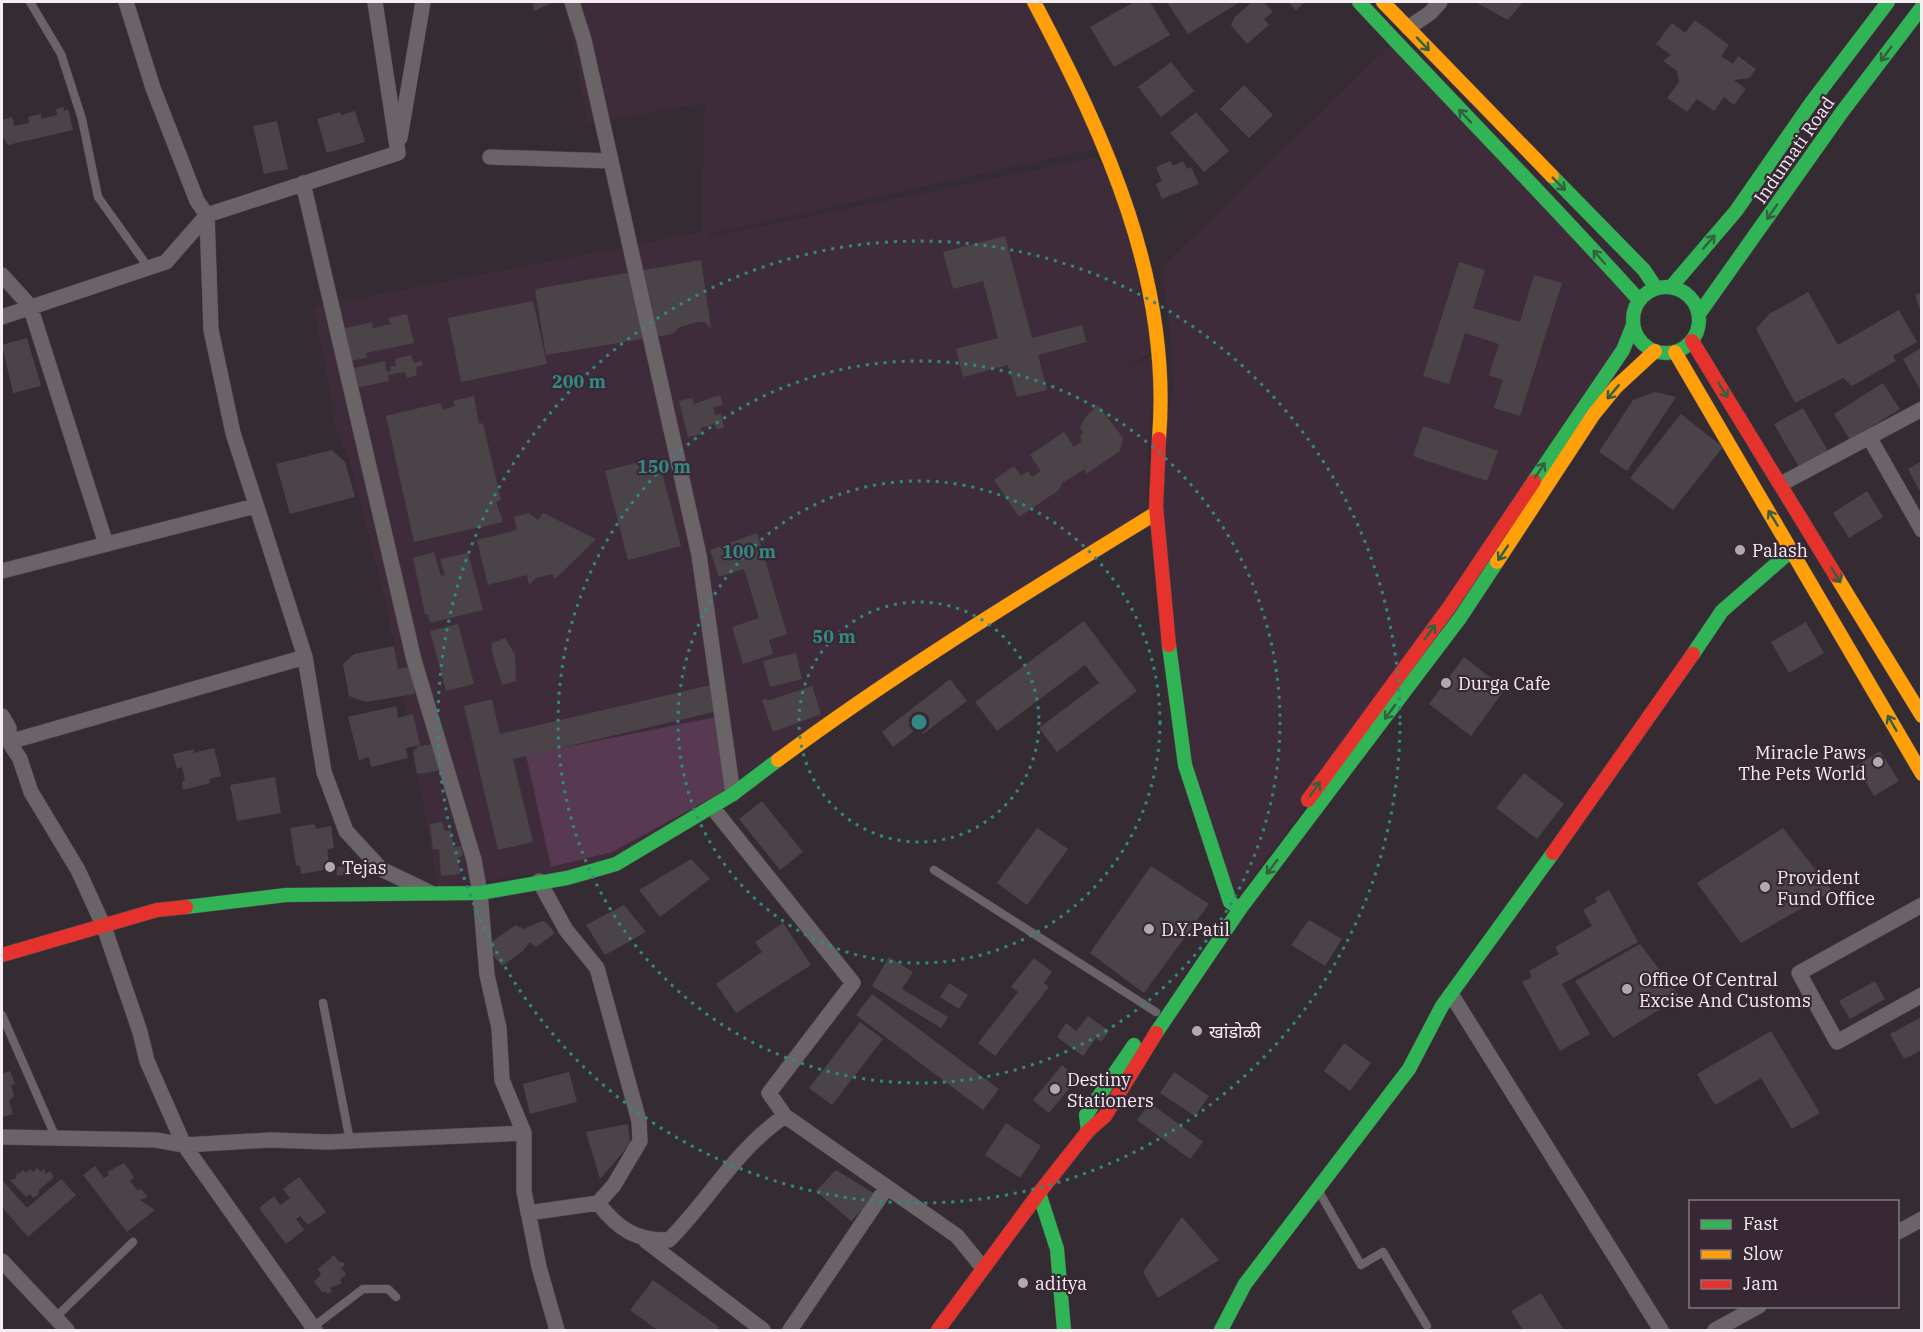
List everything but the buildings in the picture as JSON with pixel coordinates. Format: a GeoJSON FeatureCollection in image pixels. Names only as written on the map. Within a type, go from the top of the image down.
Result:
{"type":"FeatureCollection","features":[{"type":"Feature","properties":{"kind":"main road"},"geometry":{"type":"LineString","coordinates":[[1034,2],[1072,72],[1107,150],[1122,187],[1140,248],[1155,323],[1163,379],[1157,446],[1156,513],[1171,681],[1181,746],[1198,809],[1235,906]]}},
{"type":"Feature","properties":{"kind":"main road"},"geometry":{"type":"LineString","coordinates":[[1359,2],[1499,153],[1564,217],[1639,300]]}},
{"type":"Feature","properties":{"kind":"main road"},"geometry":{"type":"LineString","coordinates":[[1383,2],[1644,270],[1656,288]]}},
{"type":"Feature","properties":{"kind":"main road","name":"Indumati Road"},"geometry":{"type":"LineString","coordinates":[[1671,287],[1736,212],[1810,103],[1888,2]]}},
{"type":"Feature","properties":{"kind":"main road","name":"Indumati Road"},"geometry":{"type":"LineString","coordinates":[[1699,314],[1842,112],[1922,7]]}},
{"type":"Feature","properties":{"kind":"main road"},"geometry":{"type":"LineString","coordinates":[[938,1330],[1039,1193],[1088,1131],[1105,1116],[1235,906],[1293,821],[1450,606],[1623,350],[1633,325],[1633,314],[1639,300],[1656,288],[1671,287],[1689,297],[1699,314],[1699,326],[1692,341],[1675,352],[1654,351],[1644,346],[1633,325]]}},
{"type":"Feature","properties":{"kind":"main road"},"geometry":{"type":"LineString","coordinates":[[1692,341],[1922,716]]}},
{"type":"Feature","properties":{"kind":"main road"},"geometry":{"type":"LineString","coordinates":[[1088,1131],[1085,1123],[1086,1114],[1155,1012],[1460,618],[1594,414],[1616,387],[1654,351]]}},
{"type":"Feature","properties":{"kind":"main road"},"geometry":{"type":"LineString","coordinates":[[1675,352],[1922,774]]}},
{"type":"Feature","properties":{"kind":"main road"},"geometry":{"type":"LineString","coordinates":[[2,955],[157,910],[286,895],[480,893],[539,881],[567,878],[616,864],[734,794],[856,702],[957,636],[1156,513]]}},
{"type":"Feature","properties":{"kind":"main road"},"geometry":{"type":"LineString","coordinates":[[1221,1330],[1245,1284],[1409,1069],[1451,994],[1650,719],[1722,611],[1792,550]]}},
{"type":"Feature","properties":{"kind":"main road"},"geometry":{"type":"LineString","coordinates":[[1039,1193],[1057,1250],[1064,1330]]}},
{"type":"Feature","properties":{"kind":"street"},"geometry":{"type":"LineString","coordinates":[[126,2],[153,88],[197,201],[207,215],[211,330],[233,433],[305,657],[324,772],[346,831],[381,869],[429,892]]}},
{"type":"Feature","properties":{"kind":"street"},"geometry":{"type":"LineString","coordinates":[[375,2],[398,153]]}},
{"type":"Feature","properties":{"kind":"street"},"geometry":{"type":"LineString","coordinates":[[398,153],[423,2]]}},
{"type":"Feature","properties":{"kind":"street"},"geometry":{"type":"LineString","coordinates":[[572,2],[584,40],[699,555],[734,794]]}},
{"type":"Feature","properties":{"kind":"street"},"geometry":{"type":"LineString","coordinates":[[1408,28],[1430,13],[1440,2]]}},
{"type":"Feature","properties":{"kind":"street"},"geometry":{"type":"LineString","coordinates":[[2,317],[166,262],[207,215],[398,153]]}},
{"type":"Feature","properties":{"kind":"street"},"geometry":{"type":"LineString","coordinates":[[490,157],[611,161]]}},
{"type":"Feature","properties":{"kind":"street"},"geometry":{"type":"LineString","coordinates":[[303,183],[414,660],[474,860],[480,893],[487,975],[499,1028],[502,1080],[524,1133],[524,1191],[558,1330]]}},
{"type":"Feature","properties":{"kind":"street"},"geometry":{"type":"LineString","coordinates":[[2,275],[30,306],[106,544]]}},
{"type":"Feature","properties":{"kind":"street"},"geometry":{"type":"LineString","coordinates":[[1781,484],[1922,410]]}},
{"type":"Feature","properties":{"kind":"street"},"geometry":{"type":"LineString","coordinates":[[1869,437],[1922,530]]}},
{"type":"Feature","properties":{"kind":"street"},"geometry":{"type":"LineString","coordinates":[[2,571],[255,506]]}},
{"type":"Feature","properties":{"kind":"street"},"geometry":{"type":"LineString","coordinates":[[9,742],[305,657]]}},
{"type":"Feature","properties":{"kind":"street"},"geometry":{"type":"LineString","coordinates":[[2,717],[9,728],[9,742],[20,759],[31,792],[78,870],[104,927],[140,1032],[147,1061],[184,1145],[245,1229],[273,1274],[297,1300],[314,1329]]}},
{"type":"Feature","properties":{"kind":"street"},"geometry":{"type":"LineString","coordinates":[[712,807],[853,983],[769,1093],[784,1116],[957,1236],[983,1268]]}},
{"type":"Feature","properties":{"kind":"street"},"geometry":{"type":"LineString","coordinates":[[528,1213],[598,1203],[614,1185],[640,1141],[639,1121],[597,968],[566,930],[539,881]]}},
{"type":"Feature","properties":{"kind":"street"},"geometry":{"type":"LineString","coordinates":[[1922,905],[1799,973],[1838,1042],[1922,995]]}},
{"type":"Feature","properties":{"kind":"street"},"geometry":{"type":"LineString","coordinates":[[1451,994],[1661,1330]]}},
{"type":"Feature","properties":{"kind":"street"},"geometry":{"type":"LineString","coordinates":[[646,1241],[669,1240],[690,1220],[762,1131],[784,1116]]}},
{"type":"Feature","properties":{"kind":"street"},"geometry":{"type":"LineString","coordinates":[[2,1137],[156,1140],[184,1145],[270,1140],[350,1141],[524,1133]]}},
{"type":"Feature","properties":{"kind":"street"},"geometry":{"type":"LineString","coordinates":[[790,1330],[887,1187]]}},
{"type":"Feature","properties":{"kind":"street"},"geometry":{"type":"LineString","coordinates":[[598,1203],[611,1220],[646,1241],[764,1330]]}},
{"type":"Feature","properties":{"kind":"street"},"geometry":{"type":"LineString","coordinates":[[1899,1231],[1922,1219]]}},
{"type":"Feature","properties":{"kind":"street"},"geometry":{"type":"LineString","coordinates":[[2,1261],[67,1330]]}},
{"type":"Feature","properties":{"kind":"street"},"geometry":{"type":"LineString","coordinates":[[1715,1330],[1755,1308]]}},
{"type":"Feature","properties":{"kind":"lane"},"geometry":{"type":"LineString","coordinates":[[30,2],[61,54],[82,119],[98,197],[148,267]]}},
{"type":"Feature","properties":{"kind":"lane"},"geometry":{"type":"LineString","coordinates":[[934,870],[1155,1012]]}},
{"type":"Feature","properties":{"kind":"lane"},"geometry":{"type":"LineString","coordinates":[[323,1003],[350,1141]]}},
{"type":"Feature","properties":{"kind":"lane"},"geometry":{"type":"LineString","coordinates":[[2,1015],[56,1138]]}},
{"type":"Feature","properties":{"kind":"lane"},"geometry":{"type":"LineString","coordinates":[[1317,1189],[1360,1265],[1383,1252],[1427,1326]]}},
{"type":"Feature","properties":{"kind":"lane"},"geometry":{"type":"LineString","coordinates":[[55,1318],[133,1242]]}},
{"type":"Feature","properties":{"kind":"lane"},"geometry":{"type":"LineString","coordinates":[[314,1329],[363,1289],[388,1289],[396,1297]]}},
{"type":"Feature","properties":{"kind":"shaded area"},"geometry":{"type":"Polygon","coordinates":[[[565,2],[1027,2],[1099,148],[709,234],[711,237],[1097,157],[1123,207],[1153,351],[1116,374],[1152,356],[1153,387],[1148,446],[1147,513],[625,852],[567,871],[438,886],[387,607],[349,458],[338,435],[333,414],[337,410],[332,403],[314,307],[701,232],[705,103],[588,123],[565,2]]]}},
{"type":"Feature","properties":{"kind":"shaded area"},"geometry":{"type":"Polygon","coordinates":[[[1398,38],[1637,308],[1636,317],[1462,597],[1235,900],[1189,756],[1162,505],[1166,419],[1173,392],[1172,352],[1162,267],[1398,38]]]}},
{"type":"Feature","properties":{"kind":"shaded area"},"geometry":{"type":"Polygon","coordinates":[[[716,717],[732,787],[612,852],[551,867],[526,755],[716,717]]]}},
{"type":"Feature","properties":{"kind":"traffic: fast"},"geometry":{"type":"LineString","coordinates":[[1359,2],[1639,300]]}},
{"type":"Feature","properties":{"kind":"traffic: fast"},"geometry":{"type":"LineString","coordinates":[[1671,287],[1736,211],[1811,103],[1888,2]]}},
{"type":"Feature","properties":{"kind":"traffic: fast"},"geometry":{"type":"LineString","coordinates":[[1699,314],[1842,112],[1922,7]]}},
{"type":"Feature","properties":{"kind":"traffic: fast"},"geometry":{"type":"LineString","coordinates":[[1552,176],[1644,270],[1656,288]]}},
{"type":"Feature","properties":{"kind":"traffic: fast"},"geometry":{"type":"LineString","coordinates":[[1660,287],[1672,287],[1684,292],[1694,302],[1699,320],[1697,333],[1684,348],[1672,353],[1660,353],[1648,348],[1638,338],[1633,326],[1633,314],[1638,302],[1648,292],[1660,287]]}},
{"type":"Feature","properties":{"kind":"traffic: fast"},"geometry":{"type":"LineString","coordinates":[[1534,481],[1623,350],[1633,325]]}},
{"type":"Feature","properties":{"kind":"traffic: fast"},"geometry":{"type":"LineString","coordinates":[[1693,654],[1722,611],[1792,550]]}},
{"type":"Feature","properties":{"kind":"traffic: fast"},"geometry":{"type":"LineString","coordinates":[[1156,1033],[1240,909],[1460,618],[1497,562]]}},
{"type":"Feature","properties":{"kind":"traffic: fast"},"geometry":{"type":"LineString","coordinates":[[1169,645],[1185,765],[1230,902],[1240,909]]}},
{"type":"Feature","properties":{"kind":"traffic: fast"},"geometry":{"type":"LineString","coordinates":[[186,907],[286,895],[480,893],[567,878],[616,864],[733,794],[778,760]]}},
{"type":"Feature","properties":{"kind":"traffic: fast"},"geometry":{"type":"LineString","coordinates":[[1221,1330],[1245,1284],[1409,1069],[1442,1006],[1553,853]]}},
{"type":"Feature","properties":{"kind":"traffic: fast"},"geometry":{"type":"LineString","coordinates":[[1088,1131],[1086,1115],[1134,1045]]}},
{"type":"Feature","properties":{"kind":"traffic: fast"},"geometry":{"type":"LineString","coordinates":[[1039,1193],[1057,1249],[1064,1330]]}},
{"type":"Feature","properties":{"kind":"traffic: slow"},"geometry":{"type":"LineString","coordinates":[[1034,2],[1061,53],[1109,159],[1144,268],[1155,324],[1160,381],[1159,439]]}},
{"type":"Feature","properties":{"kind":"traffic: slow"},"geometry":{"type":"LineString","coordinates":[[1383,2],[1552,176]]}},
{"type":"Feature","properties":{"kind":"traffic: slow"},"geometry":{"type":"LineString","coordinates":[[1497,562],[1594,414],[1616,387],[1655,351]]}},
{"type":"Feature","properties":{"kind":"traffic: slow"},"geometry":{"type":"LineString","coordinates":[[1675,352],[1922,774]]}},
{"type":"Feature","properties":{"kind":"traffic: slow"},"geometry":{"type":"LineString","coordinates":[[778,760],[917,663],[1156,513]]}},
{"type":"Feature","properties":{"kind":"traffic: slow"},"geometry":{"type":"LineString","coordinates":[[1836,576],[1922,716]]}},
{"type":"Feature","properties":{"kind":"traffic: jam"},"geometry":{"type":"LineString","coordinates":[[1692,341],[1836,576]]}},
{"type":"Feature","properties":{"kind":"traffic: jam"},"geometry":{"type":"LineString","coordinates":[[1159,439],[1156,507],[1169,645]]}},
{"type":"Feature","properties":{"kind":"traffic: jam"},"geometry":{"type":"LineString","coordinates":[[1308,800],[1450,606],[1534,481]]}},
{"type":"Feature","properties":{"kind":"traffic: jam"},"geometry":{"type":"LineString","coordinates":[[1553,853],[1693,654]]}},
{"type":"Feature","properties":{"kind":"traffic: jam"},"geometry":{"type":"LineString","coordinates":[[2,955],[157,910],[186,907]]}},
{"type":"Feature","properties":{"kind":"traffic: jam"},"geometry":{"type":"LineString","coordinates":[[938,1330],[1039,1193],[1088,1131],[1105,1116],[1156,1033]]}},
{"type":"Feature","properties":{"kind":"place","name":"Palash"},"geometry":{"type":"Point","coordinates":[1740,550]}},
{"type":"Feature","properties":{"kind":"place","name":"Durga Cafe"},"geometry":{"type":"Point","coordinates":[1446,683]}},
{"type":"Feature","properties":{"kind":"place","name":"Miracle Paws The Pets World"},"geometry":{"type":"Point","coordinates":[1878,762]}},
{"type":"Feature","properties":{"kind":"place","name":"Tejas"},"geometry":{"type":"Point","coordinates":[330,867]}},
{"type":"Feature","properties":{"kind":"place","name":"Provident Fund Office"},"geometry":{"type":"Point","coordinates":[1765,887]}},
{"type":"Feature","properties":{"kind":"place","name":"D.Y.Patil"},"geometry":{"type":"Point","coordinates":[1149,929]}},
{"type":"Feature","properties":{"kind":"place","name":"Office Of Central Excise And Customs"},"geometry":{"type":"Point","coordinates":[1627,989]}},
{"type":"Feature","properties":{"kind":"place","name":"खांडोळी"},"geometry":{"type":"Point","coordinates":[1197,1031]}},
{"type":"Feature","properties":{"kind":"place","name":"Destiny Stationers"},"geometry":{"type":"Point","coordinates":[1055,1089]}},
{"type":"Feature","properties":{"kind":"place","name":"aditya"},"geometry":{"type":"Point","coordinates":[1023,1283]}}]}
